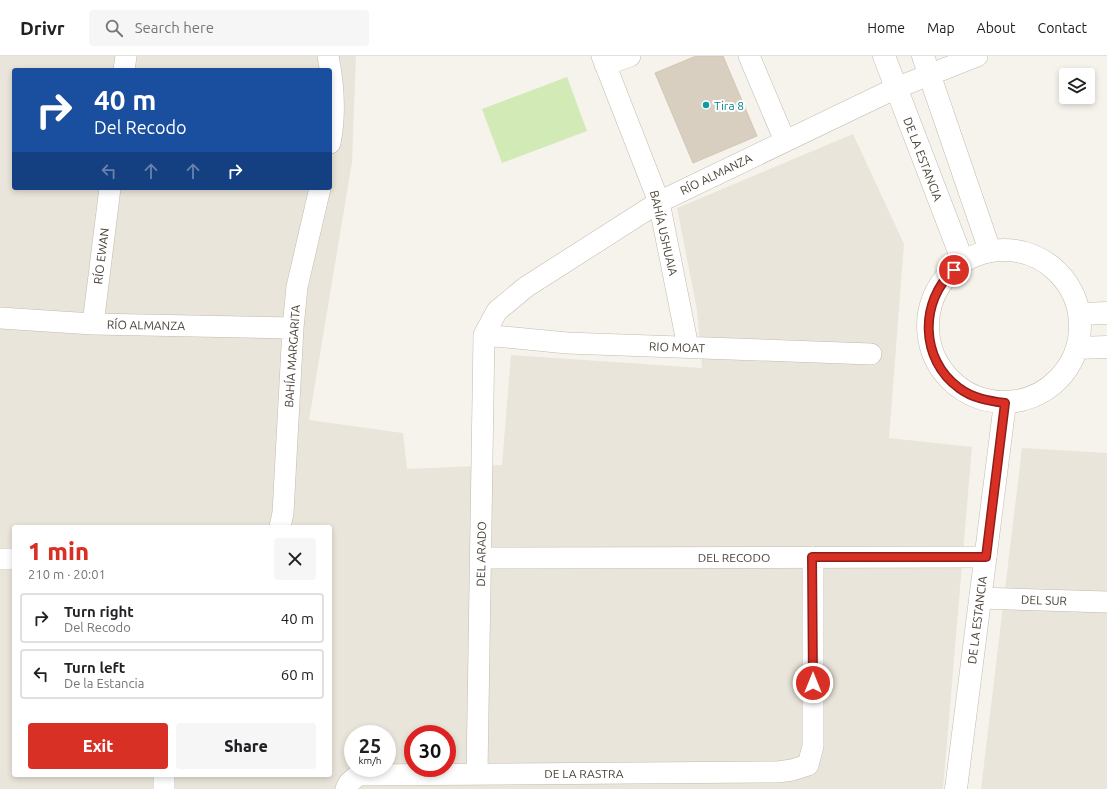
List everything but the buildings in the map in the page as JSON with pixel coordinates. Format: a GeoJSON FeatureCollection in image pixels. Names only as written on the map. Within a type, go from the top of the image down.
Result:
{"type":"FeatureCollection","features":[{"type":"Feature","properties":{"kind":"street"},"geometry":{"type":"LineString","coordinates":[[124,68],[126,56]]}},
{"type":"Feature","properties":{"kind":"street"},"geometry":{"type":"LineString","coordinates":[[328,56],[330,68]]}},
{"type":"Feature","properties":{"kind":"street"},"geometry":{"type":"LineString","coordinates":[[603,60],[630,56]]}},
{"type":"Feature","properties":{"kind":"street"},"geometry":{"type":"LineString","coordinates":[[749,56],[785,141]]}},
{"type":"Feature","properties":{"kind":"street","name":"DE LA ESTANCIA"},"geometry":{"type":"LineString","coordinates":[[884,56],[963,262]]}},
{"type":"Feature","properties":{"kind":"street","name":"RÍO ALMANZA"},"geometry":{"type":"LineString","coordinates":[[484,335],[497,311],[526,287],[659,202],[896,88],[926,66],[977,56]]}},
{"type":"Feature","properties":{"kind":"street","name":"BAHÍA USHUAIA"},"geometry":{"type":"LineString","coordinates":[[603,60],[659,202],[688,347]]}},
{"type":"Feature","properties":{"kind":"street"},"geometry":{"type":"LineString","coordinates":[[926,66],[990,251]]}},
{"type":"Feature","properties":{"kind":"street"},"geometry":{"type":"LineString","coordinates":[[332,76],[334,86],[335,117],[332,133]]}},
{"type":"Feature","properties":{"kind":"street","name":"RÍO EWAN"},"geometry":{"type":"LineString","coordinates":[[93,324],[110,190]]}},
{"type":"Feature","properties":{"kind":"street","name":"BAHÍA MARGARITA"},"geometry":{"type":"LineString","coordinates":[[280,525],[283,513],[293,328],[297,287],[320,190]]}},
{"type":"Feature","properties":{"kind":"street"},"geometry":{"type":"LineString","coordinates":[[1014,250],[1037,257],[1057,271],[1072,291],[1080,314],[1080,331],[1077,348],[1067,370],[1050,388],[1029,399],[1005,403],[980,399],[959,388],[942,371],[931,349],[927,324],[932,300],[944,278],[963,262],[990,251],[1014,250]]}},
{"type":"Feature","properties":{"kind":"street"},"geometry":{"type":"LineString","coordinates":[[1080,314],[1107,313]]}},
{"type":"Feature","properties":{"kind":"street","name":"RÍO ALMANZA"},"geometry":{"type":"LineString","coordinates":[[0,318],[93,324],[293,328]]}},
{"type":"Feature","properties":{"kind":"street","name":"RIO MOAT"},"geometry":{"type":"LineString","coordinates":[[484,335],[567,343],[870,354]]}},
{"type":"Feature","properties":{"kind":"street","name":"DEL ARADO"},"geometry":{"type":"LineString","coordinates":[[477,774],[482,558],[484,335]]}},
{"type":"Feature","properties":{"kind":"street"},"geometry":{"type":"LineString","coordinates":[[1077,348],[1107,347]]}},
{"type":"Feature","properties":{"kind":"street","name":"DE LA ESTANCIA"},"geometry":{"type":"LineString","coordinates":[[956,789],[1005,403]]}},
{"type":"Feature","properties":{"kind":"street","name":"DE LA RASTRA"},"geometry":{"type":"LineString","coordinates":[[352,782],[477,774],[778,772],[792,770],[808,764],[813,746],[812,557]]}},
{"type":"Feature","properties":{"kind":"street","name":"DEL RECODO"},"geometry":{"type":"LineString","coordinates":[[482,558],[986,557]]}},
{"type":"Feature","properties":{"kind":"street"},"geometry":{"type":"LineString","coordinates":[[0,559],[12,560]]}},
{"type":"Feature","properties":{"kind":"street","name":"DEL SUR"},"geometry":{"type":"LineString","coordinates":[[980,598],[1107,602]]}},
{"type":"Feature","properties":{"kind":"street"},"geometry":{"type":"LineString","coordinates":[[164,777],[164,789]]}},
{"type":"Feature","properties":{"kind":"shaded area"},"geometry":{"type":"Polygon","coordinates":[[[0,56],[356,56],[352,162],[309,420],[403,433],[407,469],[502,465],[511,355],[702,368],[697,310],[677,208],[853,134],[904,244],[889,438],[972,447],[943,789],[0,789],[0,56]]]}},
{"type":"Feature","properties":{"kind":"shaded area"},"geometry":{"type":"Polygon","coordinates":[[[1022,448],[1107,453],[1107,789],[981,789],[1022,448]]]}},
{"type":"Feature","properties":{"kind":"green space"},"geometry":{"type":"Polygon","coordinates":[[[567,77],[587,131],[502,163],[482,109],[567,77]]]}},
{"type":"Feature","properties":{"kind":"place","name":"Tira 8"},"geometry":{"type":"Point","coordinates":[706,105]}},
{"type":"Feature","properties":{"kind":"route"},"geometry":{"type":"LineString","coordinates":[[813,683],[812,557],[986,557],[1005,403],[980,399],[959,388],[942,371],[931,349],[927,324],[932,300],[944,278],[954,270]]}}]}
